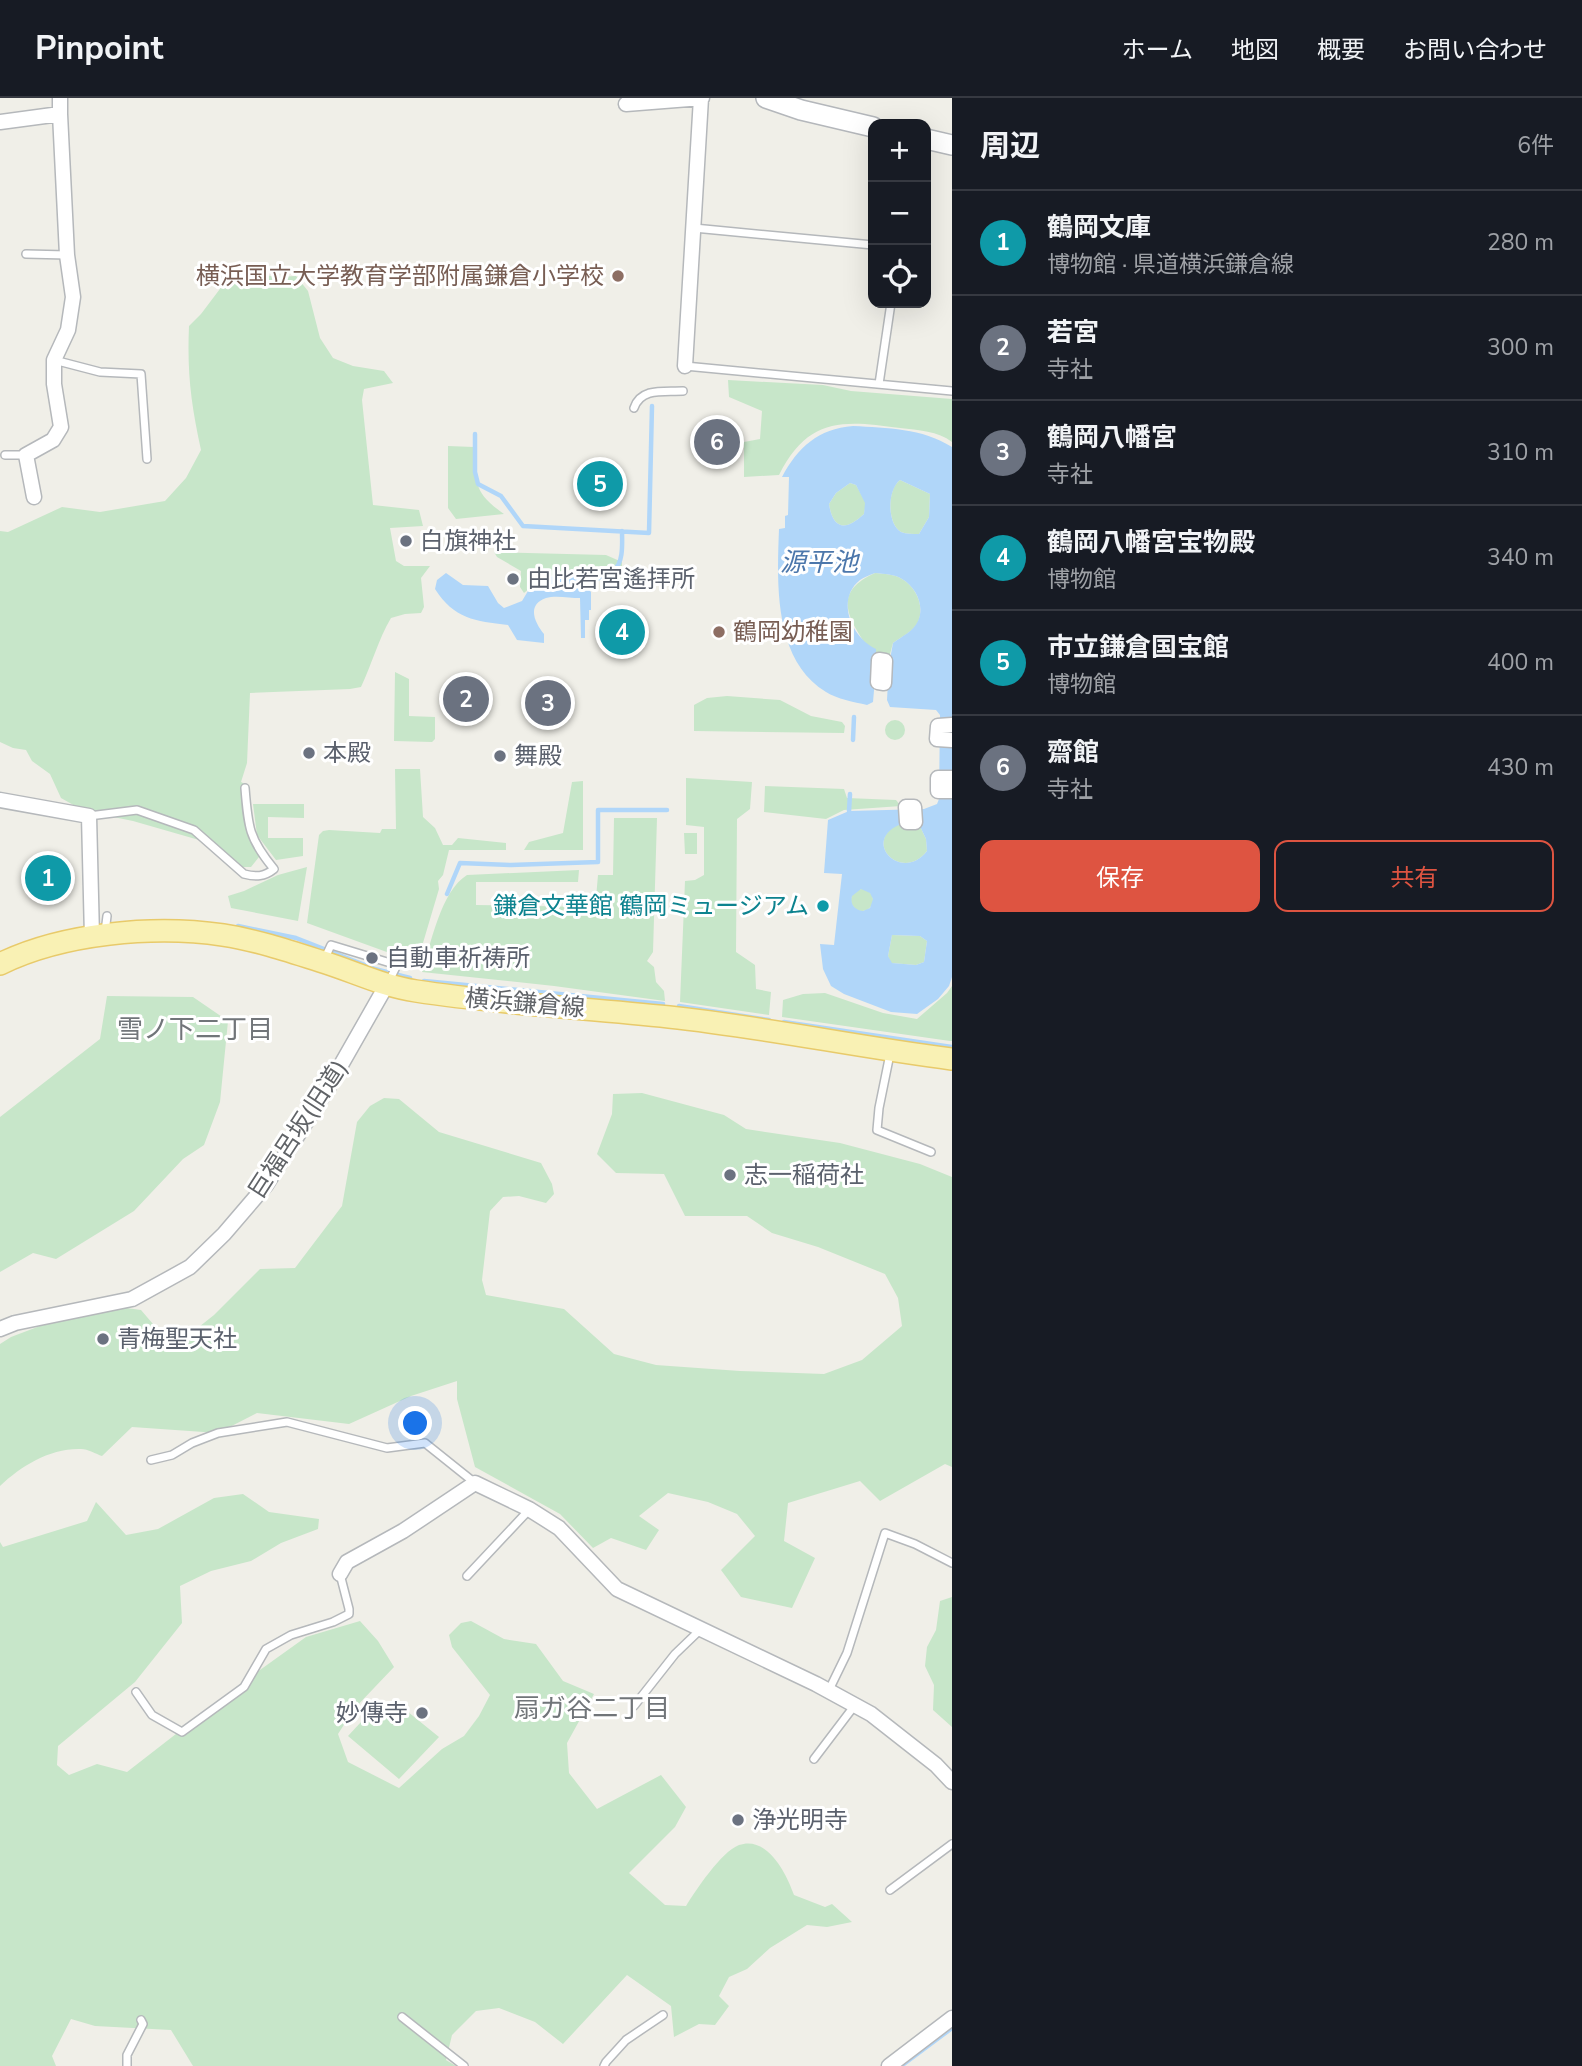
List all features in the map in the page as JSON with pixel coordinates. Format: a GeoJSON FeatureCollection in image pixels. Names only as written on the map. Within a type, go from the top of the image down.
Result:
{"type":"FeatureCollection","features":[{"type":"Feature","properties":{"kind":"main road"},"geometry":{"type":"LineString","coordinates":[[767,98],[801,110],[868,126]]}},
{"type":"Feature","properties":{"kind":"main road"},"geometry":{"type":"LineString","coordinates":[[931,140],[952,145]]}},
{"type":"Feature","properties":{"kind":"main road","name":"横浜鎌倉線"},"geometry":{"type":"LineString","coordinates":[[4,959],[101,929],[223,935],[327,954],[391,977],[481,1000],[670,1017],[952,1059]]}},
{"type":"Feature","properties":{"kind":"street"},"geometry":{"type":"LineString","coordinates":[[34,497],[26,455],[53,440],[61,427],[54,384],[54,360],[68,330],[73,297],[67,255],[60,98]]}},
{"type":"Feature","properties":{"kind":"street"},"geometry":{"type":"LineString","coordinates":[[624,101],[702,98],[685,366]]}},
{"type":"Feature","properties":{"kind":"street"},"geometry":{"type":"LineString","coordinates":[[0,122],[60,114]]}},
{"type":"Feature","properties":{"kind":"street"},"geometry":{"type":"LineString","coordinates":[[952,726],[937,726],[937,739],[952,740]]}},
{"type":"Feature","properties":{"kind":"street"},"geometry":{"type":"LineString","coordinates":[[952,778],[939,778],[938,791],[952,791]]}},
{"type":"Feature","properties":{"kind":"street"},"geometry":{"type":"LineString","coordinates":[[0,800],[89,816],[101,929]]}},
{"type":"Feature","properties":{"kind":"street","name":"巨福呂坂(旧道)"},"geometry":{"type":"LineString","coordinates":[[0,1329],[15,1323],[132,1298],[190,1267],[224,1234],[266,1185],[329,1086],[391,977]]}},
{"type":"Feature","properties":{"kind":"street"},"geometry":{"type":"LineString","coordinates":[[340,1574],[347,1562],[403,1531],[475,1483],[529,1509],[559,1528],[617,1589],[871,1714],[936,1765],[952,1782]]}},
{"type":"Feature","properties":{"kind":"street"},"geometry":{"type":"LineString","coordinates":[[889,2066],[952,2018]]}},
{"type":"Feature","properties":{"kind":"lane"},"geometry":{"type":"LineString","coordinates":[[694,228],[868,245]]}},
{"type":"Feature","properties":{"kind":"lane"},"geometry":{"type":"LineString","coordinates":[[26,254],[67,255]]}},
{"type":"Feature","properties":{"kind":"lane"},"geometry":{"type":"LineString","coordinates":[[879,384],[890,308]]}},
{"type":"Feature","properties":{"kind":"lane"},"geometry":{"type":"LineString","coordinates":[[54,360],[100,372],[141,374],[147,459]]}},
{"type":"Feature","properties":{"kind":"lane"},"geometry":{"type":"LineString","coordinates":[[685,366],[952,391]]}},
{"type":"Feature","properties":{"kind":"lane"},"geometry":{"type":"LineString","coordinates":[[634,408],[637,399],[648,392],[683,391]]}},
{"type":"Feature","properties":{"kind":"lane"},"geometry":{"type":"LineString","coordinates":[[5,455],[26,455]]}},
{"type":"Feature","properties":{"kind":"lane"},"geometry":{"type":"LineString","coordinates":[[89,816],[137,810],[194,830],[244,874],[254,877],[266,875],[274,869],[257,849],[248,826],[244,788]]}},
{"type":"Feature","properties":{"kind":"lane"},"geometry":{"type":"LineString","coordinates":[[890,1050],[877,1116],[877,1130],[931,1152]]}},
{"type":"Feature","properties":{"kind":"lane"},"geometry":{"type":"LineString","coordinates":[[151,1460],[172,1455],[192,1443],[218,1433],[288,1422],[387,1448],[425,1443],[475,1483]]}},
{"type":"Feature","properties":{"kind":"lane"},"geometry":{"type":"LineString","coordinates":[[467,1576],[529,1509]]}},
{"type":"Feature","properties":{"kind":"lane"},"geometry":{"type":"LineString","coordinates":[[829,1691],[847,1653],[885,1533],[915,1544],[952,1563]]}},
{"type":"Feature","properties":{"kind":"lane"},"geometry":{"type":"LineString","coordinates":[[136,1692],[152,1715],[182,1732],[244,1687],[266,1649],[291,1635],[349,1614],[340,1574]]}},
{"type":"Feature","properties":{"kind":"lane"},"geometry":{"type":"LineString","coordinates":[[634,1706],[675,1654],[701,1629]]}},
{"type":"Feature","properties":{"kind":"lane"},"geometry":{"type":"LineString","coordinates":[[814,1759],[855,1705]]}},
{"type":"Feature","properties":{"kind":"lane"},"geometry":{"type":"LineString","coordinates":[[890,1890],[952,1844]]}},
{"type":"Feature","properties":{"kind":"lane"},"geometry":{"type":"LineString","coordinates":[[604,2066],[626,2040],[663,2015]]}},
{"type":"Feature","properties":{"kind":"lane"},"geometry":{"type":"LineString","coordinates":[[402,2017],[464,2066]]}},
{"type":"Feature","properties":{"kind":"lane"},"geometry":{"type":"LineString","coordinates":[[127,2066],[127,2055],[143,2024],[141,2020]]}},
{"type":"Feature","properties":{"kind":"green space"},"geometry":{"type":"Polygon","coordinates":[[[235,269],[276,277],[296,276],[308,291],[320,338],[333,358],[353,366],[384,371],[393,383],[364,389],[362,400],[373,505],[419,510],[423,526],[390,528],[396,561],[404,566],[430,566],[421,578],[424,607],[421,613],[391,618],[361,687],[250,693],[247,763],[241,782],[249,786],[250,826],[263,852],[251,867],[240,867],[199,840],[133,821],[84,811],[61,798],[50,774],[32,761],[26,750],[0,742],[0,531],[8,532],[62,507],[100,512],[165,501],[186,478],[201,450],[190,388],[189,326],[235,269]]]}},
{"type":"Feature","properties":{"kind":"green space"},"geometry":{"type":"Polygon","coordinates":[[[728,380],[823,385],[851,391],[952,399],[952,442],[940,435],[921,430],[844,424],[815,433],[802,442],[779,475],[744,477],[744,442],[760,439],[762,411],[729,397],[728,380]]]}},
{"type":"Feature","properties":{"kind":"green space"},"geometry":{"type":"Polygon","coordinates":[[[448,446],[474,447],[478,486],[486,499],[504,514],[456,519],[448,508],[448,446]]]}},
{"type":"Feature","properties":{"kind":"green space"},"geometry":{"type":"Polygon","coordinates":[[[900,480],[930,494],[929,517],[919,534],[901,532],[893,522],[891,498],[900,480]]]}},
{"type":"Feature","properties":{"kind":"green space"},"geometry":{"type":"Polygon","coordinates":[[[850,483],[856,485],[866,503],[864,514],[852,523],[841,525],[834,519],[829,504],[836,493],[850,483]]]}},
{"type":"Feature","properties":{"kind":"green space"},"geometry":{"type":"Polygon","coordinates":[[[494,552],[606,555],[622,562],[622,581],[559,574],[545,578],[524,593],[520,587],[521,571],[497,557],[494,552]]]}},
{"type":"Feature","properties":{"kind":"green space"},"geometry":{"type":"Polygon","coordinates":[[[875,573],[889,574],[907,582],[920,603],[920,616],[916,625],[893,643],[889,658],[876,663],[855,627],[848,604],[850,593],[859,582],[875,573]]]}},
{"type":"Feature","properties":{"kind":"green space"},"geometry":{"type":"Polygon","coordinates":[[[395,672],[409,679],[409,716],[435,717],[435,739],[432,742],[394,741],[395,672]]]}},
{"type":"Feature","properties":{"kind":"green space"},"geometry":{"type":"Polygon","coordinates":[[[727,696],[780,700],[811,716],[842,722],[845,726],[844,733],[694,731],[694,705],[707,698],[727,696]]]}},
{"type":"Feature","properties":{"kind":"green space"},"geometry":{"type":"Polygon","coordinates":[[[891,720],[899,720],[905,730],[899,740],[891,740],[885,734],[885,726],[891,720]]]}},
{"type":"Feature","properties":{"kind":"green space"},"geometry":{"type":"Polygon","coordinates":[[[395,769],[420,769],[423,817],[435,828],[443,845],[452,845],[458,838],[506,843],[506,850],[449,850],[443,875],[438,881],[439,889],[417,963],[307,923],[319,835],[329,830],[380,833],[382,829],[396,829],[395,769]]]}},
{"type":"Feature","properties":{"kind":"green space"},"geometry":{"type":"Polygon","coordinates":[[[686,778],[752,782],[750,809],[737,819],[736,952],[755,965],[756,989],[771,992],[769,1015],[680,1002],[685,881],[704,875],[704,827],[686,825],[686,778]]]}},
{"type":"Feature","properties":{"kind":"green space"},"geometry":{"type":"Polygon","coordinates":[[[583,781],[583,850],[524,850],[529,842],[563,833],[572,782],[583,781]]]}},
{"type":"Feature","properties":{"kind":"green space"},"geometry":{"type":"Polygon","coordinates":[[[765,786],[844,789],[847,798],[896,800],[901,806],[844,810],[826,819],[764,812],[765,786]]]}},
{"type":"Feature","properties":{"kind":"green space"},"geometry":{"type":"Polygon","coordinates":[[[253,804],[304,804],[304,818],[268,817],[268,838],[303,838],[303,856],[276,860],[257,835],[253,804]]]}},
{"type":"Feature","properties":{"kind":"green space"},"geometry":{"type":"Polygon","coordinates":[[[614,818],[657,818],[653,952],[647,961],[654,967],[656,982],[664,991],[665,1001],[422,972],[444,905],[450,893],[467,875],[579,870],[578,882],[476,882],[476,905],[585,907],[596,898],[598,875],[613,875],[614,818]]]}},
{"type":"Feature","properties":{"kind":"green space"},"geometry":{"type":"Polygon","coordinates":[[[917,820],[926,839],[927,851],[917,860],[898,862],[885,850],[886,834],[895,826],[917,820]]]}},
{"type":"Feature","properties":{"kind":"green space"},"geometry":{"type":"Polygon","coordinates":[[[684,833],[697,833],[697,854],[685,854],[684,833]]]}},
{"type":"Feature","properties":{"kind":"green space"},"geometry":{"type":"Polygon","coordinates":[[[307,867],[298,921],[231,908],[228,896],[278,875],[307,867]]]}},
{"type":"Feature","properties":{"kind":"green space"},"geometry":{"type":"Polygon","coordinates":[[[862,889],[870,892],[873,900],[870,908],[862,911],[854,908],[851,900],[854,892],[862,889]]]}},
{"type":"Feature","properties":{"kind":"green space"},"geometry":{"type":"Polygon","coordinates":[[[892,935],[920,936],[927,941],[924,962],[916,965],[891,963],[888,956],[892,935]]]}},
{"type":"Feature","properties":{"kind":"green space"},"geometry":{"type":"Polygon","coordinates":[[[952,986],[952,1041],[782,1017],[783,1000],[803,994],[825,993],[883,1013],[917,1019],[952,986]]]}},
{"type":"Feature","properties":{"kind":"green space"},"geometry":{"type":"Polygon","coordinates":[[[107,996],[193,997],[228,1021],[220,1102],[204,1145],[183,1159],[134,1211],[56,1259],[33,1253],[0,1272],[0,1117],[100,1039],[107,996]]]}},
{"type":"Feature","properties":{"kind":"green space"},"geometry":{"type":"Polygon","coordinates":[[[642,1093],[724,1115],[746,1129],[840,1143],[920,1164],[952,1177],[952,1467],[945,1464],[880,1501],[860,1481],[788,1503],[784,1541],[815,1558],[792,1608],[741,1597],[721,1570],[755,1536],[737,1514],[708,1502],[668,1493],[639,1516],[659,1530],[646,1550],[611,1538],[593,1548],[560,1514],[475,1467],[457,1399],[457,1381],[411,1396],[349,1424],[257,1413],[218,1433],[132,1427],[102,1456],[84,1449],[69,1449],[47,1455],[27,1465],[0,1486],[0,1344],[40,1326],[119,1307],[141,1310],[165,1338],[185,1338],[214,1315],[260,1269],[295,1268],[342,1206],[357,1122],[370,1106],[384,1098],[399,1099],[439,1132],[541,1163],[554,1194],[546,1203],[519,1196],[503,1197],[490,1211],[482,1280],[486,1295],[564,1309],[614,1354],[656,1365],[824,1374],[862,1360],[902,1326],[898,1298],[885,1274],[818,1247],[772,1233],[747,1216],[685,1216],[664,1174],[616,1173],[597,1154],[612,1114],[613,1094],[642,1093]]]}},
{"type":"Feature","properties":{"kind":"green space"},"geometry":{"type":"Polygon","coordinates":[[[243,1494],[269,1512],[319,1519],[318,1529],[281,1543],[251,1561],[211,1571],[180,1586],[182,1623],[135,1682],[58,1746],[57,1765],[69,1775],[97,1764],[127,1772],[306,1637],[360,1621],[378,1641],[394,1667],[354,1709],[338,1734],[348,1762],[399,1788],[442,1749],[464,1736],[490,1695],[452,1647],[449,1635],[461,1623],[471,1621],[504,1639],[536,1644],[563,1681],[594,1694],[567,1743],[569,1773],[597,1809],[661,1775],[686,1807],[675,1827],[629,1873],[665,1905],[686,1906],[709,1872],[725,1855],[739,1845],[749,1843],[759,1846],[775,1859],[787,1877],[794,1895],[825,1907],[832,1904],[852,1922],[827,1927],[807,1925],[770,1948],[747,1969],[729,1977],[719,1996],[729,2006],[715,2025],[699,2024],[674,2037],[671,2006],[627,1975],[563,2044],[535,2022],[499,2008],[476,2011],[452,2035],[446,2060],[456,2066],[193,2066],[171,2030],[95,2026],[71,2019],[52,2056],[56,2066],[0,2066],[0,1542],[3,1547],[87,1521],[96,1502],[126,1535],[158,1529],[214,1498],[243,1494]]]}},
{"type":"Feature","properties":{"kind":"green space"},"geometry":{"type":"Polygon","coordinates":[[[952,1597],[952,1727],[933,1710],[934,1685],[925,1666],[927,1647],[936,1630],[940,1601],[952,1597]]]}},
{"type":"Feature","properties":{"kind":"green space"},"geometry":{"type":"Polygon","coordinates":[[[397,1703],[439,1737],[399,1779],[348,1736],[374,1708],[397,1703]]]}},
{"type":"Feature","properties":{"kind":"water","name":"源平池"},"geometry":{"type":"Polygon","coordinates":[[[853,426],[904,430],[929,436],[952,447],[952,977],[949,986],[938,999],[917,1014],[891,1012],[844,994],[831,986],[823,969],[820,944],[834,945],[842,874],[824,873],[828,820],[849,811],[924,809],[937,804],[939,799],[940,715],[936,710],[890,707],[887,700],[888,681],[875,679],[873,702],[867,705],[830,694],[809,678],[796,660],[787,640],[778,572],[779,529],[785,528],[785,516],[788,515],[789,477],[782,477],[810,441],[853,426]],[[900,480],[893,491],[890,507],[896,528],[903,533],[919,534],[929,517],[930,494],[900,480]],[[850,483],[836,493],[829,504],[837,523],[852,523],[864,514],[865,503],[856,485],[850,483]],[[875,573],[860,580],[849,598],[850,618],[860,636],[876,649],[876,663],[889,665],[893,643],[910,631],[918,621],[920,603],[907,582],[896,576],[875,573]],[[917,820],[897,826],[886,834],[885,851],[898,862],[917,860],[927,851],[926,839],[917,820]],[[861,889],[852,899],[855,908],[863,911],[870,908],[873,899],[870,893],[861,889]],[[892,935],[888,956],[892,963],[916,965],[924,962],[927,941],[920,936],[892,935]]]}},
{"type":"Feature","properties":{"kind":"water"},"geometry":{"type":"Polygon","coordinates":[[[446,573],[463,585],[488,586],[504,608],[522,601],[528,591],[545,577],[575,575],[591,592],[589,620],[585,620],[585,638],[581,638],[580,598],[554,597],[540,601],[534,614],[544,634],[544,643],[517,640],[508,625],[475,620],[450,607],[435,589],[437,580],[446,573]]]}},
{"type":"Feature","properties":{"kind":"waterway"},"geometry":{"type":"LineString","coordinates":[[475,434],[475,472],[478,484],[501,496],[523,526],[649,533],[652,406]]}},
{"type":"Feature","properties":{"kind":"waterway"},"geometry":{"type":"LineString","coordinates":[[588,589],[598,578],[610,573],[617,566],[622,552],[622,531]]}},
{"type":"Feature","properties":{"kind":"waterway"},"geometry":{"type":"LineString","coordinates":[[853,740],[854,717]]}},
{"type":"Feature","properties":{"kind":"waterway"},"geometry":{"type":"LineString","coordinates":[[849,811],[850,794]]}},
{"type":"Feature","properties":{"kind":"waterway"},"geometry":{"type":"LineString","coordinates":[[447,894],[460,863],[511,865],[598,862],[598,810],[667,810]]}},
{"type":"Feature","properties":{"kind":"waterway"},"geometry":{"type":"LineString","coordinates":[[238,926],[296,938],[375,969],[410,978]]}},
{"type":"Feature","properties":{"kind":"waterway"},"geometry":{"type":"LineString","coordinates":[[424,981],[663,1004]]}},
{"type":"Feature","properties":{"kind":"waterway"},"geometry":{"type":"LineString","coordinates":[[679,1006],[769,1020]]}},
{"type":"Feature","properties":{"kind":"waterway"},"geometry":{"type":"LineString","coordinates":[[784,1022],[952,1047]]}},
{"type":"Feature","properties":{"kind":"waterway"},"geometry":{"type":"LineString","coordinates":[[901,2066],[952,2028]]}},
{"type":"Feature","properties":{"kind":"place","name":"横浜国立大学教育学部附属鎌倉小学校"},"geometry":{"type":"Point","coordinates":[618,276]}},
{"type":"Feature","properties":{"kind":"place","name":"齋館"},"geometry":{"type":"Point","coordinates":[717,442]}},
{"type":"Feature","properties":{"kind":"place","name":"市立鎌倉国宝館"},"geometry":{"type":"Point","coordinates":[600,484]}},
{"type":"Feature","properties":{"kind":"place","name":"白旗神社"},"geometry":{"type":"Point","coordinates":[406,541]}},
{"type":"Feature","properties":{"kind":"place","name":"由比若宮遙拝所"},"geometry":{"type":"Point","coordinates":[513,579]}},
{"type":"Feature","properties":{"kind":"place","name":"鶴岡八幡宮宝物殿"},"geometry":{"type":"Point","coordinates":[622,632]}},
{"type":"Feature","properties":{"kind":"place","name":"鶴岡幼稚園"},"geometry":{"type":"Point","coordinates":[719,632]}},
{"type":"Feature","properties":{"kind":"place","name":"若宮"},"geometry":{"type":"Point","coordinates":[466,699]}},
{"type":"Feature","properties":{"kind":"place","name":"鶴岡八幡宮"},"geometry":{"type":"Point","coordinates":[548,703]}},
{"type":"Feature","properties":{"kind":"place","name":"本殿"},"geometry":{"type":"Point","coordinates":[309,753]}},
{"type":"Feature","properties":{"kind":"place","name":"舞殿"},"geometry":{"type":"Point","coordinates":[500,756]}},
{"type":"Feature","properties":{"kind":"place","name":"鶴岡文庫"},"geometry":{"type":"Point","coordinates":[48,878]}},
{"type":"Feature","properties":{"kind":"place","name":"鎌倉文華館 鶴岡ミュージアム"},"geometry":{"type":"Point","coordinates":[823,906]}},
{"type":"Feature","properties":{"kind":"place","name":"自動車祈祷所"},"geometry":{"type":"Point","coordinates":[372,958]}},
{"type":"Feature","properties":{"kind":"place","name":"志一稲荷社"},"geometry":{"type":"Point","coordinates":[730,1175]}},
{"type":"Feature","properties":{"kind":"place","name":"青梅聖天社"},"geometry":{"type":"Point","coordinates":[103,1339]}},
{"type":"Feature","properties":{"kind":"place","name":"妙傳寺"},"geometry":{"type":"Point","coordinates":[422,1713]}},
{"type":"Feature","properties":{"kind":"place","name":"浄光明寺"},"geometry":{"type":"Point","coordinates":[738,1820]}},
{"type":"Feature","properties":{"kind":"district","name":"雪ノ下二丁目"},"geometry":{"type":"Point","coordinates":[195,1029]}},
{"type":"Feature","properties":{"kind":"district","name":"扇ガ谷二丁目"},"geometry":{"type":"Point","coordinates":[592,1708]}}]}
